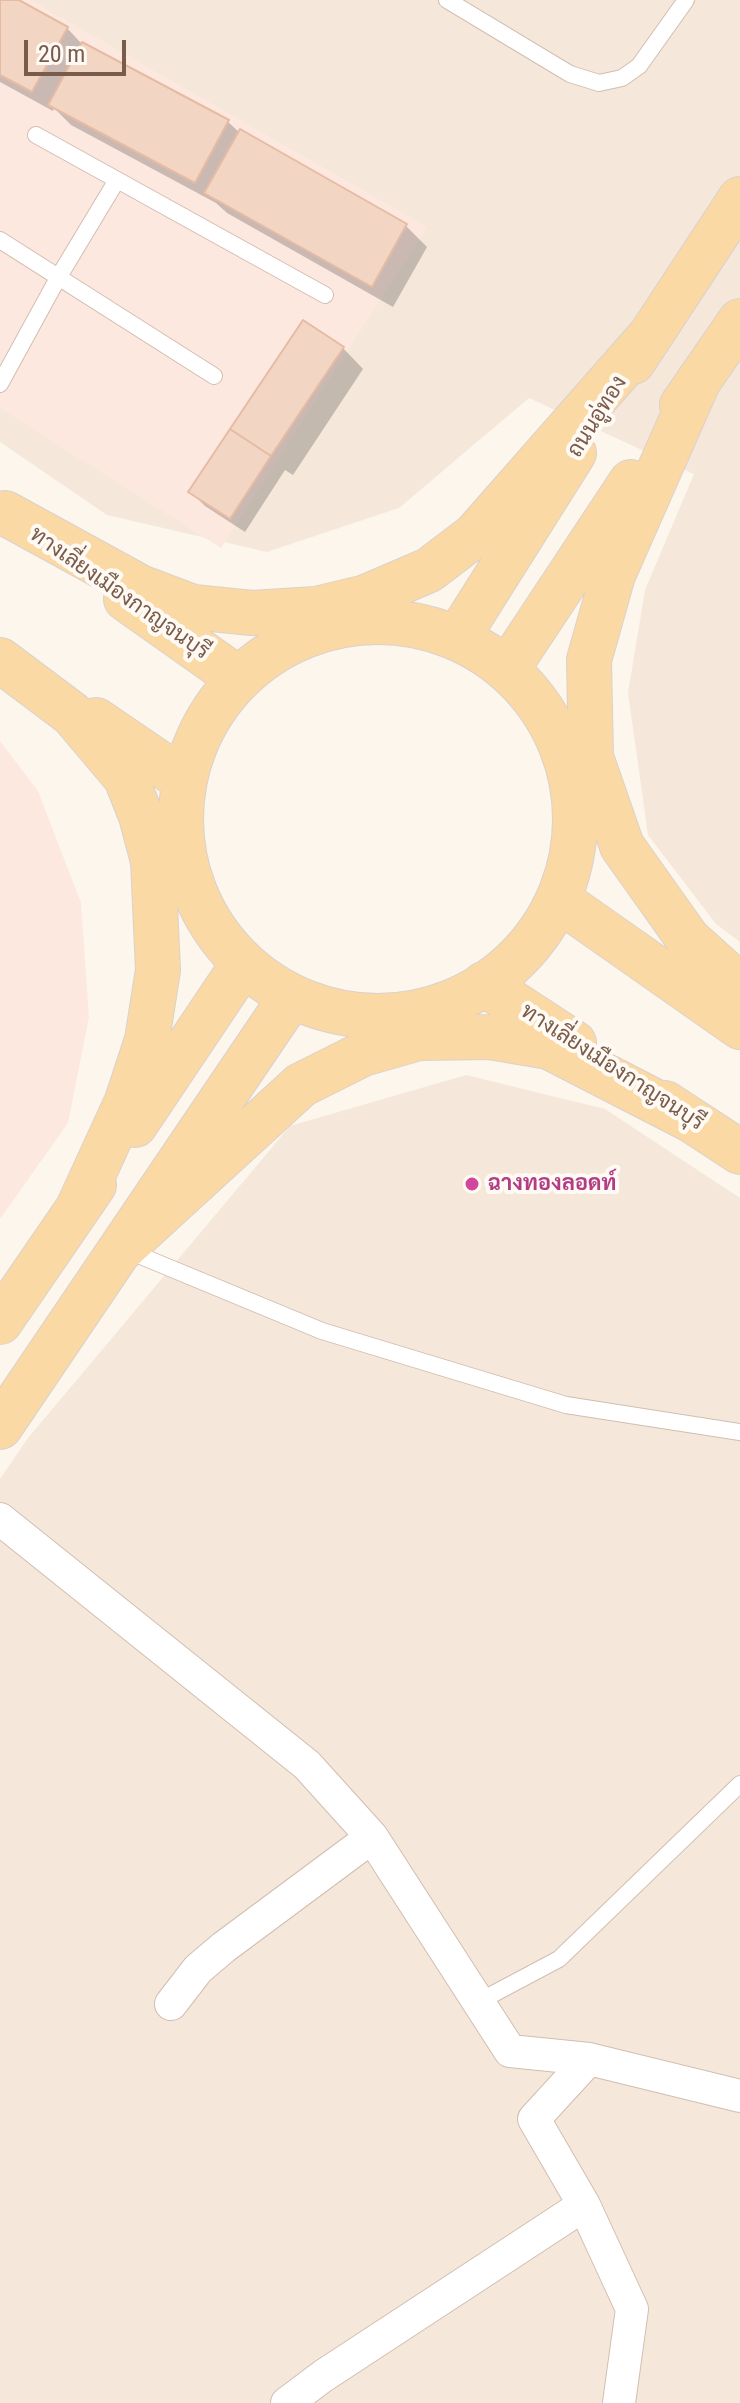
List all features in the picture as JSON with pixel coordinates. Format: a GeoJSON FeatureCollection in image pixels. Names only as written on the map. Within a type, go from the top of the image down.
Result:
{"type":"FeatureCollection","features":[{"type":"Feature","properties":{"kind":"main road","name":"ถนนอู่ทอง"},"geometry":{"type":"LineString","coordinates":[[458,637],[740,199]]}},
{"type":"Feature","properties":{"kind":"main road"},"geometry":{"type":"LineString","coordinates":[[3,511],[140,587],[193,607],[252,613],[316,609],[366,597],[429,570],[475,535],[649,337]]}},
{"type":"Feature","properties":{"kind":"main road"},"geometry":{"type":"LineString","coordinates":[[508,668],[725,352]]}},
{"type":"Feature","properties":{"kind":"main road"},"geometry":{"type":"LineString","coordinates":[[725,352],[613,575],[589,660],[591,757],[622,846],[688,939],[740,986]]}},
{"type":"Feature","properties":{"kind":"main road","name":"ทางเลี่ยงเมืองกาญจนบุรี"},"geometry":{"type":"LineString","coordinates":[[3,511],[239,679]]}},
{"type":"Feature","properties":{"kind":"main road"},"geometry":{"type":"LineString","coordinates":[[365,621],[412,624],[458,637],[508,668],[549,717],[572,776],[575,838],[559,900],[535,939],[510,966],[465,996],[423,1012],[378,1017],[334,1012],[291,997],[243,964],[202,911],[185,860],[181,847],[184,780],[204,725],[239,679],[276,650],[319,630],[365,621]]}},
{"type":"Feature","properties":{"kind":"main road"},"geometry":{"type":"LineString","coordinates":[[0,658],[184,780]]}},
{"type":"Feature","properties":{"kind":"main road"},"geometry":{"type":"LineString","coordinates":[[0,658],[72,714],[126,778],[141,816],[153,861],[158,970],[147,1040],[127,1101],[77,1210]]}},
{"type":"Feature","properties":{"kind":"main road"},"geometry":{"type":"LineString","coordinates":[[559,900],[740,1027]]}},
{"type":"Feature","properties":{"kind":"main road"},"geometry":{"type":"LineString","coordinates":[[0,1322],[243,964]]}},
{"type":"Feature","properties":{"kind":"main road","name":"ทางเลี่ยงเมืองกาญจนบุรี"},"geometry":{"type":"LineString","coordinates":[[484,984],[740,1152]]}},
{"type":"Feature","properties":{"kind":"main road"},"geometry":{"type":"LineString","coordinates":[[0,1427],[291,997]]}},
{"type":"Feature","properties":{"kind":"main road"},"geometry":{"type":"LineString","coordinates":[[123,1248],[301,1085],[363,1054],[419,1038],[490,1037],[549,1047],[691,1120]]}},
{"type":"Feature","properties":{"kind":"street"},"geometry":{"type":"LineString","coordinates":[[0,1519],[307,1765],[372,1837],[510,2051],[589,2059],[740,2096]]}},
{"type":"Feature","properties":{"kind":"street"},"geometry":{"type":"LineString","coordinates":[[171,2004],[198,1969],[224,1947],[372,1837]]}},
{"type":"Feature","properties":{"kind":"street"},"geometry":{"type":"LineString","coordinates":[[589,2059],[534,2119],[584,2205],[632,2309],[619,2403]]}},
{"type":"Feature","properties":{"kind":"street"},"geometry":{"type":"LineString","coordinates":[[287,2403],[323,2376],[584,2205]]}},
{"type":"Feature","properties":{"kind":"lane"},"geometry":{"type":"LineString","coordinates":[[447,0],[474,7],[570,74],[599,83],[622,78],[639,66],[686,0]]}},
{"type":"Feature","properties":{"kind":"lane"},"geometry":{"type":"LineString","coordinates":[[36,135],[325,295]]}},
{"type":"Feature","properties":{"kind":"lane"},"geometry":{"type":"LineString","coordinates":[[0,384],[58,278],[117,180]]}},
{"type":"Feature","properties":{"kind":"lane"},"geometry":{"type":"LineString","coordinates":[[0,240],[214,376]]}},
{"type":"Feature","properties":{"kind":"lane"},"geometry":{"type":"LineString","coordinates":[[123,1248],[322,1331],[566,1405],[740,1432]]}},
{"type":"Feature","properties":{"kind":"lane"},"geometry":{"type":"LineString","coordinates":[[478,2002],[559,1959],[740,1784]]}},
{"type":"Feature","properties":{"kind":"shaded area"},"geometry":{"type":"Polygon","coordinates":[[[0,0],[740,0],[740,942],[716,924],[648,835],[628,693],[645,590],[694,474],[529,398],[399,508],[267,552],[107,515],[0,442],[0,0]]]}},
{"type":"Feature","properties":{"kind":"shaded area"},"geometry":{"type":"Polygon","coordinates":[[[0,0],[30,0],[427,227],[221,548],[0,408],[0,0]]]}},
{"type":"Feature","properties":{"kind":"shaded area"},"geometry":{"type":"Polygon","coordinates":[[[0,741],[38,791],[81,903],[89,1017],[68,1123],[0,1219],[0,741]]]}},
{"type":"Feature","properties":{"kind":"shaded area"},"geometry":{"type":"Polygon","coordinates":[[[466,1075],[605,1109],[740,1198],[740,2403],[0,2403],[0,1479],[28,1438],[290,1126],[466,1075]]]}},
{"type":"Feature","properties":{"kind":"building"},"geometry":{"type":"Polygon","coordinates":[[[0,0],[19,0],[68,27],[32,92],[0,75],[0,0]]]}},
{"type":"Feature","properties":{"kind":"building"},"geometry":{"type":"Polygon","coordinates":[[[82,42],[229,120],[195,183],[48,105],[82,42]]]}},
{"type":"Feature","properties":{"kind":"building"},"geometry":{"type":"Polygon","coordinates":[[[240,129],[407,224],[372,287],[204,193],[240,129]]]}},
{"type":"Feature","properties":{"kind":"building"},"geometry":{"type":"Polygon","coordinates":[[[303,320],[344,347],[271,456],[230,429],[303,320]]]}},
{"type":"Feature","properties":{"kind":"building"},"geometry":{"type":"Polygon","coordinates":[[[230,429],[271,456],[230,519],[188,492],[230,429]]]}},
{"type":"Feature","properties":{"kind":"place","name":"ฉางทองลอดท์"},"geometry":{"type":"Point","coordinates":[472,1184]}}]}
